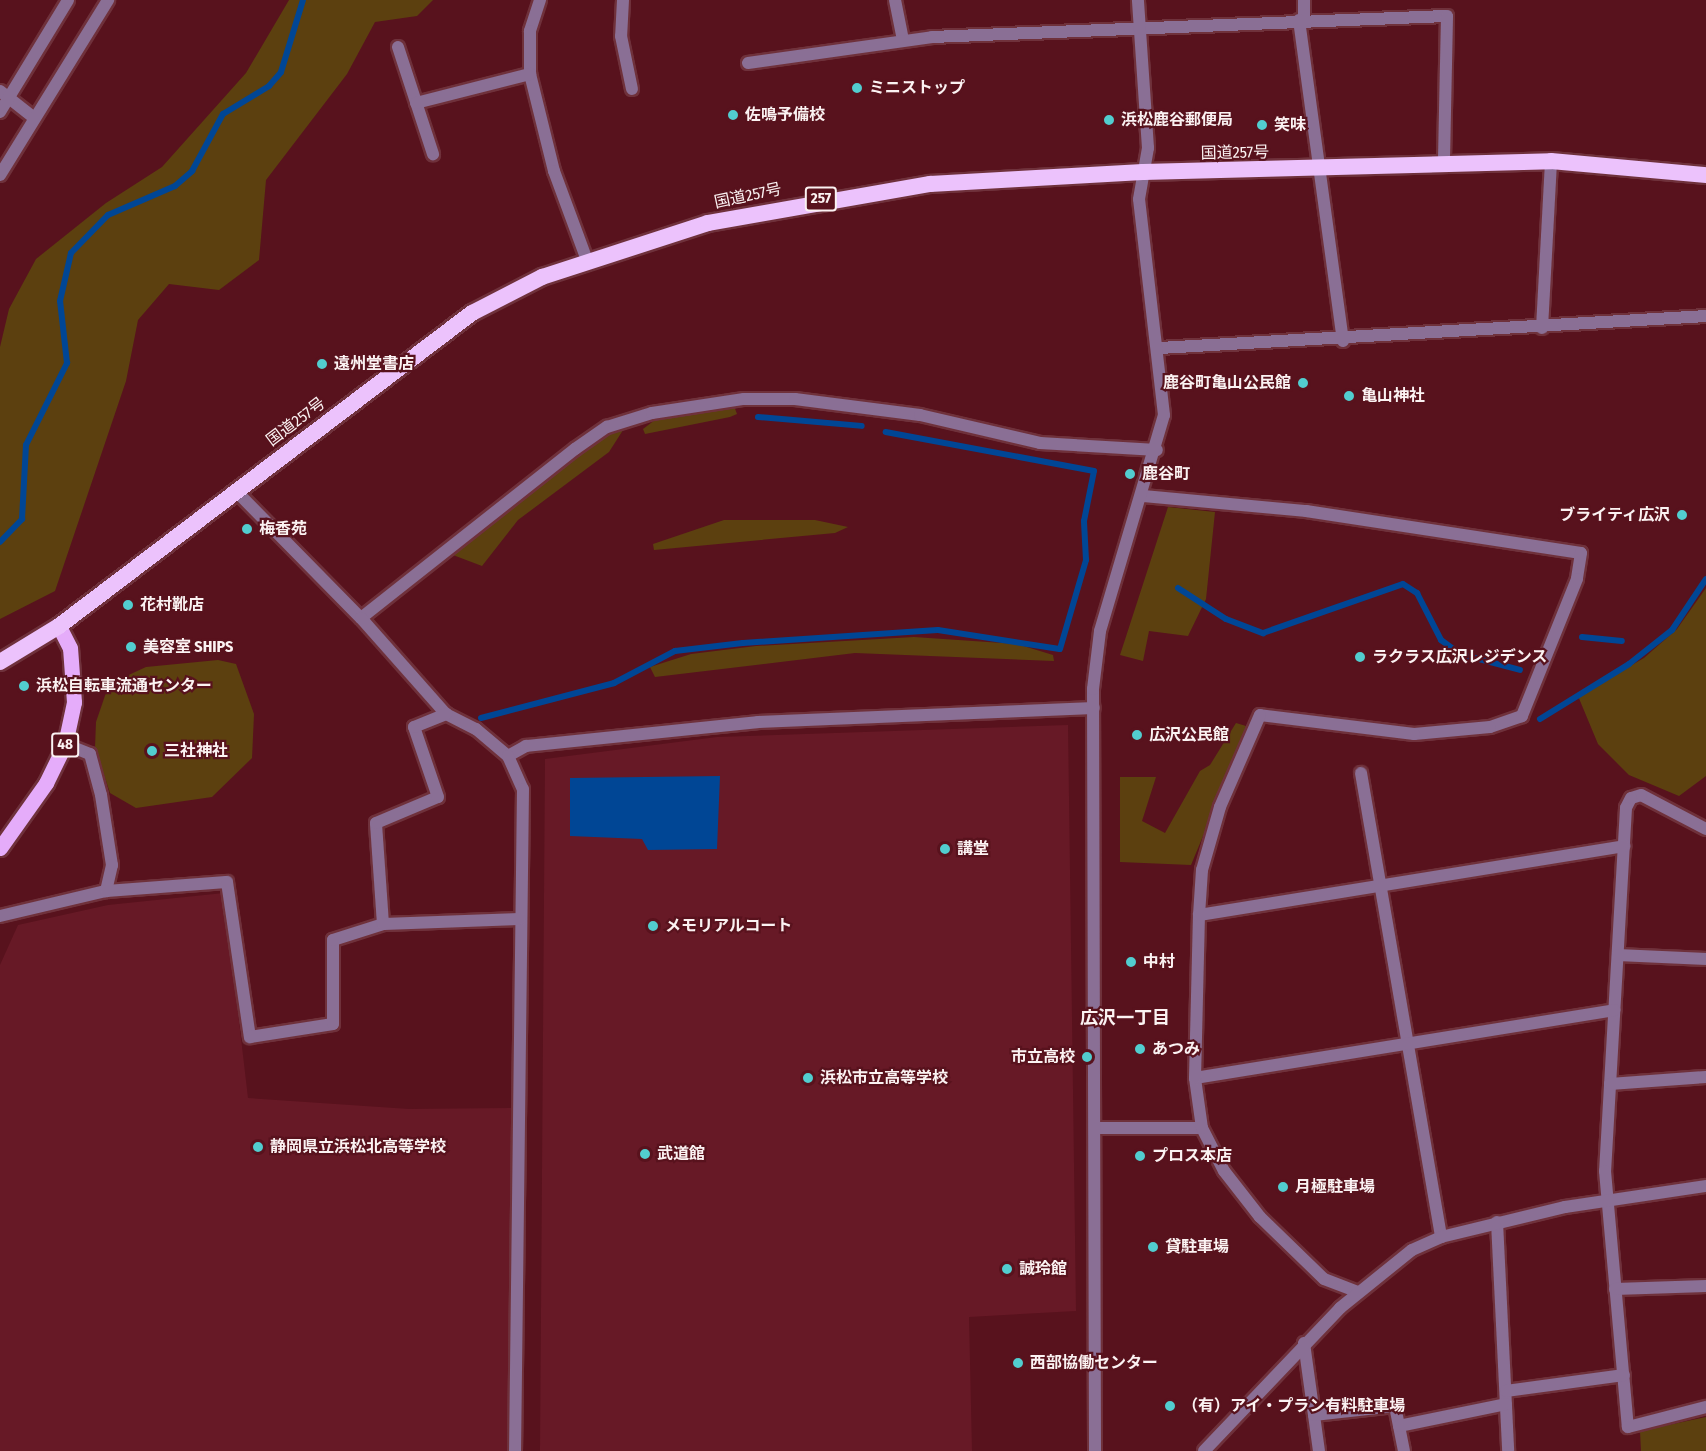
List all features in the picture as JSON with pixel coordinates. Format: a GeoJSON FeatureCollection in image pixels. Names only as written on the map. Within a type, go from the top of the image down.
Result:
{"type":"FeatureCollection","features":[{"type":"Feature","properties":{"kind":"highway","name":"国道257号"},"geometry":{"type":"LineString","coordinates":[[0,662],[59,626],[472,313],[587,260],[708,223],[812,200],[930,184],[1143,172],[1315,170],[1551,161],[1706,175]]}},
{"type":"Feature","properties":{"kind":"main road","name":"48"},"geometry":{"type":"LineString","coordinates":[[0,848],[46,783],[65,744],[74,702],[70,648],[59,626]]}},
{"type":"Feature","properties":{"kind":"street"},"geometry":{"type":"LineString","coordinates":[[0,112],[4,95],[68,0]]}},
{"type":"Feature","properties":{"kind":"street"},"geometry":{"type":"LineString","coordinates":[[0,175],[33,117],[108,0]]}},
{"type":"Feature","properties":{"kind":"street"},"geometry":{"type":"LineString","coordinates":[[540,0],[530,31],[530,74],[554,171],[587,260]]}},
{"type":"Feature","properties":{"kind":"street"},"geometry":{"type":"LineString","coordinates":[[623,0],[621,36],[632,89]]}},
{"type":"Feature","properties":{"kind":"street"},"geometry":{"type":"LineString","coordinates":[[895,0],[903,40]]}},
{"type":"Feature","properties":{"kind":"street"},"geometry":{"type":"LineString","coordinates":[[1095,1451],[1096,1128],[1093,689],[1096,648],[1144,496],[1164,416],[1160,348],[1139,199],[1147,124],[1138,0]]}},
{"type":"Feature","properties":{"kind":"street"},"geometry":{"type":"LineString","coordinates":[[1304,0],[1302,20],[1315,170],[1343,341]]}},
{"type":"Feature","properties":{"kind":"street"},"geometry":{"type":"LineString","coordinates":[[748,63],[903,40],[1140,31],[1302,20],[1447,16],[1444,164]]}},
{"type":"Feature","properties":{"kind":"street"},"geometry":{"type":"LineString","coordinates":[[398,46],[434,154]]}},
{"type":"Feature","properties":{"kind":"street"},"geometry":{"type":"LineString","coordinates":[[416,103],[530,74]]}},
{"type":"Feature","properties":{"kind":"street"},"geometry":{"type":"LineString","coordinates":[[4,95],[33,117]]}},
{"type":"Feature","properties":{"kind":"street"},"geometry":{"type":"LineString","coordinates":[[1542,327],[1551,161]]}},
{"type":"Feature","properties":{"kind":"street"},"geometry":{"type":"LineString","coordinates":[[1160,348],[1343,341],[1706,316]]}},
{"type":"Feature","properties":{"kind":"street"},"geometry":{"type":"LineString","coordinates":[[361,618],[591,438],[652,412],[744,399],[795,399],[920,415],[1040,443],[1157,450]]}},
{"type":"Feature","properties":{"kind":"street"},"geometry":{"type":"LineString","coordinates":[[236,491],[361,618],[446,714],[476,729],[508,756],[523,789],[520,919],[522,1190],[515,1451]]}},
{"type":"Feature","properties":{"kind":"street"},"geometry":{"type":"LineString","coordinates":[[1144,496],[1306,511],[1581,553],[1577,579],[1522,716],[1490,727],[1414,734],[1260,715],[1220,807],[1202,870],[1199,915],[1195,1078],[1202,1128],[1224,1171],[1260,1217],[1324,1279],[1358,1292]]}},
{"type":"Feature","properties":{"kind":"street"},"geometry":{"type":"LineString","coordinates":[[508,756],[526,746],[758,722],[1094,708]]}},
{"type":"Feature","properties":{"kind":"street"},"geometry":{"type":"LineString","coordinates":[[383,924],[376,823],[438,797],[414,727],[446,714]]}},
{"type":"Feature","properties":{"kind":"street"},"geometry":{"type":"LineString","coordinates":[[65,744],[90,754],[102,795],[112,865],[106,891]]}},
{"type":"Feature","properties":{"kind":"street"},"geometry":{"type":"LineString","coordinates":[[1361,773],[1441,1237]]}},
{"type":"Feature","properties":{"kind":"street"},"geometry":{"type":"LineString","coordinates":[[1706,829],[1641,795],[1631,798],[1626,808],[1610,1084],[1606,1198],[1628,1427],[1706,1407]]}},
{"type":"Feature","properties":{"kind":"street"},"geometry":{"type":"LineString","coordinates":[[1199,915],[1624,846]]}},
{"type":"Feature","properties":{"kind":"street"},"geometry":{"type":"LineString","coordinates":[[0,916],[106,891],[227,882],[250,1037],[333,1024],[333,940],[383,924],[520,919]]}},
{"type":"Feature","properties":{"kind":"street"},"geometry":{"type":"LineString","coordinates":[[1618,955],[1706,959]]}},
{"type":"Feature","properties":{"kind":"street"},"geometry":{"type":"LineString","coordinates":[[1195,1078],[1407,1046],[1614,1010]]}},
{"type":"Feature","properties":{"kind":"street"},"geometry":{"type":"LineString","coordinates":[[1610,1084],[1706,1077]]}},
{"type":"Feature","properties":{"kind":"street"},"geometry":{"type":"LineString","coordinates":[[1096,1128],[1202,1128]]}},
{"type":"Feature","properties":{"kind":"street"},"geometry":{"type":"LineString","coordinates":[[1204,1451],[1304,1343],[1358,1292],[1404,1256],[1441,1237],[1497,1222],[1606,1198],[1706,1186]]}},
{"type":"Feature","properties":{"kind":"street"},"geometry":{"type":"LineString","coordinates":[[1497,1222],[1508,1451]]}},
{"type":"Feature","properties":{"kind":"street"},"geometry":{"type":"LineString","coordinates":[[1615,1289],[1706,1286]]}},
{"type":"Feature","properties":{"kind":"street"},"geometry":{"type":"LineString","coordinates":[[1304,1343],[1319,1451]]}},
{"type":"Feature","properties":{"kind":"street"},"geometry":{"type":"LineString","coordinates":[[1399,1426],[1506,1397],[1624,1376]]}},
{"type":"Feature","properties":{"kind":"street"},"geometry":{"type":"LineString","coordinates":[[1314,1415],[1395,1406],[1404,1451]]}},
{"type":"Feature","properties":{"kind":"shaded area"},"geometry":{"type":"Polygon","coordinates":[[[289,0],[433,0],[417,16],[375,22],[347,74],[266,180],[259,260],[219,290],[169,284],[138,320],[126,381],[55,591],[0,619],[0,347],[9,309],[36,259],[106,203],[162,167],[246,73],[289,0]]]}},
{"type":"Feature","properties":{"kind":"shaded area"},"geometry":{"type":"Polygon","coordinates":[[[734,406],[737,414],[730,417],[645,434],[643,429],[660,416],[734,406]]]}},
{"type":"Feature","properties":{"kind":"shaded area"},"geometry":{"type":"Polygon","coordinates":[[[625,427],[609,452],[518,520],[482,566],[453,555],[540,482],[606,433],[625,427]]]}},
{"type":"Feature","properties":{"kind":"shaded area"},"geometry":{"type":"Polygon","coordinates":[[[1168,507],[1215,512],[1206,599],[1188,636],[1149,631],[1143,661],[1120,655],[1168,507]]]}},
{"type":"Feature","properties":{"kind":"shaded area"},"geometry":{"type":"Polygon","coordinates":[[[724,520],[815,520],[848,527],[835,533],[654,550],[653,544],[724,520]]]}},
{"type":"Feature","properties":{"kind":"shaded area"},"geometry":{"type":"Polygon","coordinates":[[[1706,588],[1706,776],[1679,796],[1629,775],[1598,744],[1578,696],[1644,658],[1677,629],[1706,588]]]}},
{"type":"Feature","properties":{"kind":"shaded area"},"geometry":{"type":"Polygon","coordinates":[[[914,637],[1017,644],[1053,655],[1054,661],[855,653],[655,677],[650,667],[691,654],[756,646],[914,637]]]}},
{"type":"Feature","properties":{"kind":"shaded area"},"geometry":{"type":"Polygon","coordinates":[[[218,660],[236,664],[254,714],[252,758],[212,797],[136,808],[110,793],[95,748],[96,722],[109,684],[146,667],[218,660]]]}},
{"type":"Feature","properties":{"kind":"shaded area"},"geometry":{"type":"Polygon","coordinates":[[[1236,723],[1246,726],[1243,740],[1191,865],[1120,862],[1120,777],[1156,777],[1142,821],[1165,833],[1200,771],[1210,765],[1236,723]]]}},
{"type":"Feature","properties":{"kind":"shaded area","name":"浜松市立高等学校"},"geometry":{"type":"Polygon","coordinates":[[[1068,725],[1076,1311],[969,1317],[972,1451],[540,1451],[545,759],[717,737],[1068,725]]]}},
{"type":"Feature","properties":{"kind":"shaded area","name":"静岡県立浜松北高等学校"},"geometry":{"type":"Polygon","coordinates":[[[224,893],[248,1098],[409,1109],[517,1108],[512,1451],[0,1451],[0,965],[18,925],[108,905],[224,893]]]}},
{"type":"Feature","properties":{"kind":"shaded area"},"geometry":{"type":"Polygon","coordinates":[[[1706,1417],[1706,1451],[1641,1451],[1640,1431],[1706,1417]]]}},
{"type":"Feature","properties":{"kind":"water"},"geometry":{"type":"Polygon","coordinates":[[[720,776],[717,849],[648,850],[642,839],[570,836],[570,778],[720,776]]]}},
{"type":"Feature","properties":{"kind":"waterway"},"geometry":{"type":"LineString","coordinates":[[0,542],[22,519],[26,445],[67,363],[60,301],[71,253],[108,215],[175,186],[192,171],[223,114],[269,86],[281,72],[303,0]]}},
{"type":"Feature","properties":{"kind":"waterway"},"geometry":{"type":"LineString","coordinates":[[758,417],[862,426]]}},
{"type":"Feature","properties":{"kind":"waterway"},"geometry":{"type":"LineString","coordinates":[[481,718],[614,683],[675,651],[743,643],[938,630],[1060,649],[1086,560],[1084,521],[1094,471],[886,432]]}},
{"type":"Feature","properties":{"kind":"waterway"},"geometry":{"type":"LineString","coordinates":[[1540,719],[1629,664],[1672,630],[1706,579]]}},
{"type":"Feature","properties":{"kind":"waterway"},"geometry":{"type":"LineString","coordinates":[[1178,588],[1226,619],[1263,633],[1403,584],[1417,593],[1441,640],[1460,654],[1520,670]]}},
{"type":"Feature","properties":{"kind":"waterway"},"geometry":{"type":"LineString","coordinates":[[1582,637],[1622,641]]}},
{"type":"Feature","properties":{"kind":"place","name":"ミニストップ"},"geometry":{"type":"Point","coordinates":[857,88]}},
{"type":"Feature","properties":{"kind":"place","name":"佐鳴予備校"},"geometry":{"type":"Point","coordinates":[733,115]}},
{"type":"Feature","properties":{"kind":"place","name":"浜松鹿谷郵便局"},"geometry":{"type":"Point","coordinates":[1109,120]}},
{"type":"Feature","properties":{"kind":"place","name":"笑味"},"geometry":{"type":"Point","coordinates":[1262,125]}},
{"type":"Feature","properties":{"kind":"place","name":"遠州堂書店"},"geometry":{"type":"Point","coordinates":[322,364]}},
{"type":"Feature","properties":{"kind":"place","name":"鹿谷町亀山公民館"},"geometry":{"type":"Point","coordinates":[1303,383]}},
{"type":"Feature","properties":{"kind":"place","name":"亀山神社"},"geometry":{"type":"Point","coordinates":[1349,396]}},
{"type":"Feature","properties":{"kind":"place","name":"鹿谷町"},"geometry":{"type":"Point","coordinates":[1130,474]}},
{"type":"Feature","properties":{"kind":"place","name":"ブライティ広沢"},"geometry":{"type":"Point","coordinates":[1682,515]}},
{"type":"Feature","properties":{"kind":"place","name":"梅香苑"},"geometry":{"type":"Point","coordinates":[247,529]}},
{"type":"Feature","properties":{"kind":"place","name":"花村靴店"},"geometry":{"type":"Point","coordinates":[128,605]}},
{"type":"Feature","properties":{"kind":"place","name":"美容室 SHIPS"},"geometry":{"type":"Point","coordinates":[131,647]}},
{"type":"Feature","properties":{"kind":"place","name":"ラクラス広沢レジデンス"},"geometry":{"type":"Point","coordinates":[1360,657]}},
{"type":"Feature","properties":{"kind":"place","name":"浜松自転車流通センター"},"geometry":{"type":"Point","coordinates":[24,686]}},
{"type":"Feature","properties":{"kind":"place","name":"広沢公民館"},"geometry":{"type":"Point","coordinates":[1137,735]}},
{"type":"Feature","properties":{"kind":"place","name":"三社神社"},"geometry":{"type":"Point","coordinates":[152,751]}},
{"type":"Feature","properties":{"kind":"place","name":"講堂"},"geometry":{"type":"Point","coordinates":[945,849]}},
{"type":"Feature","properties":{"kind":"place","name":"メモリアルコート"},"geometry":{"type":"Point","coordinates":[653,926]}},
{"type":"Feature","properties":{"kind":"place","name":"中村"},"geometry":{"type":"Point","coordinates":[1131,962]}},
{"type":"Feature","properties":{"kind":"place","name":"あつみ"},"geometry":{"type":"Point","coordinates":[1140,1049]}},
{"type":"Feature","properties":{"kind":"place","name":"市立高校"},"geometry":{"type":"Point","coordinates":[1087,1057]}},
{"type":"Feature","properties":{"kind":"place","name":"浜松市立高等学校"},"geometry":{"type":"Point","coordinates":[808,1078]}},
{"type":"Feature","properties":{"kind":"place","name":"静岡県立浜松北高等学校"},"geometry":{"type":"Point","coordinates":[258,1147]}},
{"type":"Feature","properties":{"kind":"place","name":"武道館"},"geometry":{"type":"Point","coordinates":[645,1154]}},
{"type":"Feature","properties":{"kind":"place","name":"プロス本店"},"geometry":{"type":"Point","coordinates":[1140,1156]}},
{"type":"Feature","properties":{"kind":"place","name":"月極駐車場"},"geometry":{"type":"Point","coordinates":[1283,1187]}},
{"type":"Feature","properties":{"kind":"place","name":"貸駐車場"},"geometry":{"type":"Point","coordinates":[1153,1247]}},
{"type":"Feature","properties":{"kind":"place","name":"誠玲館"},"geometry":{"type":"Point","coordinates":[1007,1269]}},
{"type":"Feature","properties":{"kind":"place","name":"西部協働センター"},"geometry":{"type":"Point","coordinates":[1018,1363]}},
{"type":"Feature","properties":{"kind":"place","name":"（有）アイ・プラン有料駐車場"},"geometry":{"type":"Point","coordinates":[1170,1406]}},
{"type":"Feature","properties":{"kind":"district","name":"広沢一丁目"},"geometry":{"type":"Point","coordinates":[1125,1018]}}]}
